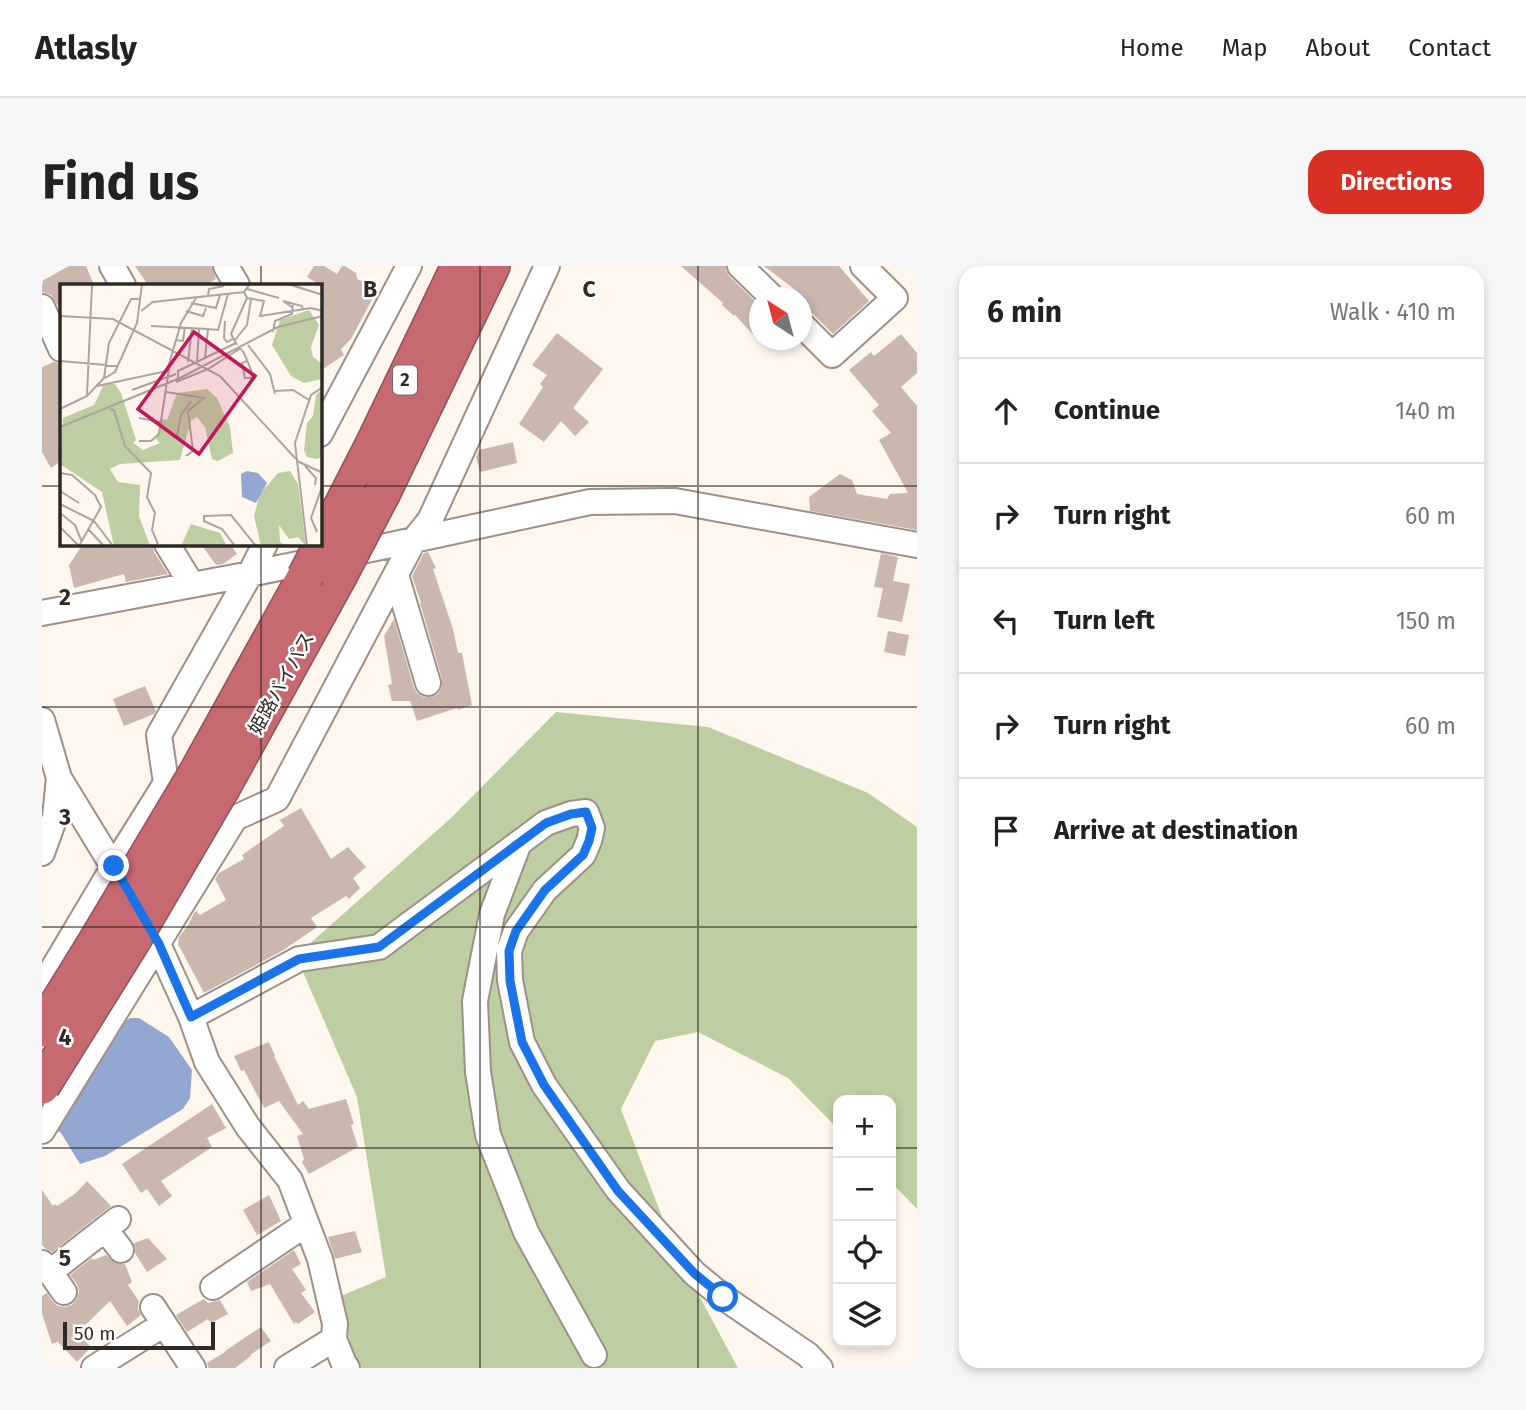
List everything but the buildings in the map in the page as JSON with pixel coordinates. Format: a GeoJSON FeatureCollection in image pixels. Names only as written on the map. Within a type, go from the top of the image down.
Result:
{"type":"FeatureCollection","features":[{"type":"Feature","properties":{"kind":"highway","name":"姫路バイパス"},"geometry":{"type":"LineString","coordinates":[[322,576],[348,494],[459,266]]}},
{"type":"Feature","properties":{"kind":"highway","name":"姫路バイパス"},"geometry":{"type":"LineString","coordinates":[[42,1086],[133,940],[205,791],[322,576],[383,492],[492,266]]}},
{"type":"Feature","properties":{"kind":"highway","name":"姫路バイパス"},"geometry":{"type":"LineString","coordinates":[[42,1029],[94,945],[205,791]]}},
{"type":"Feature","properties":{"kind":"street"},"geometry":{"type":"LineString","coordinates":[[112,266],[123,284]]}},
{"type":"Feature","properties":{"kind":"street"},"geometry":{"type":"LineString","coordinates":[[226,266],[236,284]]}},
{"type":"Feature","properties":{"kind":"street"},"geometry":{"type":"LineString","coordinates":[[322,426],[410,266]]}},
{"type":"Feature","properties":{"kind":"street"},"geometry":{"type":"LineString","coordinates":[[264,546],[159,735],[205,791],[277,799],[414,540],[430,520],[547,266]]}},
{"type":"Feature","properties":{"kind":"street"},"geometry":{"type":"LineString","coordinates":[[740,266],[762,287]]}},
{"type":"Feature","properties":{"kind":"street"},"geometry":{"type":"LineString","coordinates":[[812,335],[832,355],[895,298],[863,266]]}},
{"type":"Feature","properties":{"kind":"street"},"geometry":{"type":"LineString","coordinates":[[42,307],[60,347]]}},
{"type":"Feature","properties":{"kind":"street"},"geometry":{"type":"LineString","coordinates":[[42,613],[250,574],[590,502],[675,501],[917,545]]}},
{"type":"Feature","properties":{"kind":"street"},"geometry":{"type":"LineString","coordinates":[[168,546],[192,585]]}},
{"type":"Feature","properties":{"kind":"street"},"geometry":{"type":"LineString","coordinates":[[396,575],[428,683]]}},
{"type":"Feature","properties":{"kind":"street"},"geometry":{"type":"LineString","coordinates":[[42,720],[59,778],[159,944],[191,1017],[207,1062],[247,1127],[290,1180],[320,1259],[335,1324],[334,1339],[347,1368]]}},
{"type":"Feature","properties":{"kind":"street"},"geometry":{"type":"LineString","coordinates":[[44,844],[55,817],[59,778]]}},
{"type":"Feature","properties":{"kind":"street"},"geometry":{"type":"LineString","coordinates":[[42,987],[114,866],[205,791]]}},
{"type":"Feature","properties":{"kind":"street"},"geometry":{"type":"LineString","coordinates":[[42,1131],[159,944],[205,791]]}},
{"type":"Feature","properties":{"kind":"street"},"geometry":{"type":"LineString","coordinates":[[191,1017],[299,959],[379,947],[546,823],[586,812],[592,828],[583,855],[545,890],[516,931],[509,951],[510,981],[522,1042],[544,1085],[618,1191],[694,1273],[723,1297],[808,1355],[820,1368]]}},
{"type":"Feature","properties":{"kind":"street"},"geometry":{"type":"LineString","coordinates":[[520,842],[492,914],[475,1001],[478,1072],[488,1135],[526,1232],[594,1355]]}},
{"type":"Feature","properties":{"kind":"street"},"geometry":{"type":"LineString","coordinates":[[64,1292],[46,1267],[112,1224],[121,1250]]}},
{"type":"Feature","properties":{"kind":"street"},"geometry":{"type":"LineString","coordinates":[[226,1288],[306,1224]]}},
{"type":"Feature","properties":{"kind":"street"},"geometry":{"type":"LineString","coordinates":[[94,1368],[159,1316],[193,1368]]}},
{"type":"Feature","properties":{"kind":"street"},"geometry":{"type":"LineString","coordinates":[[287,1368],[334,1339]]}},
{"type":"Feature","properties":{"kind":"green space"},"geometry":{"type":"Polygon","coordinates":[[[556,712],[708,727],[868,793],[917,827],[917,1209],[896,1187],[896,1095],[833,1095],[833,1124],[788,1078],[698,1032],[655,1041],[621,1109],[675,1251],[738,1368],[362,1368],[353,1358],[341,1296],[386,1277],[357,1097],[296,956],[451,818],[556,712]]]}},
{"type":"Feature","properties":{"kind":"water"},"geometry":{"type":"Polygon","coordinates":[[[130,1018],[139,1018],[169,1037],[192,1070],[190,1098],[183,1109],[105,1156],[80,1164],[61,1133],[43,1121],[79,1053],[130,1018]]]}},
{"type":"Feature","properties":{"kind":"route"},"geometry":{"type":"LineString","coordinates":[[114,866],[159,944],[191,1017],[299,959],[379,947],[546,823],[586,812],[592,828],[583,855],[545,890],[516,931],[509,951],[510,981],[522,1042],[544,1085],[618,1191],[694,1273],[723,1297]]}}]}
